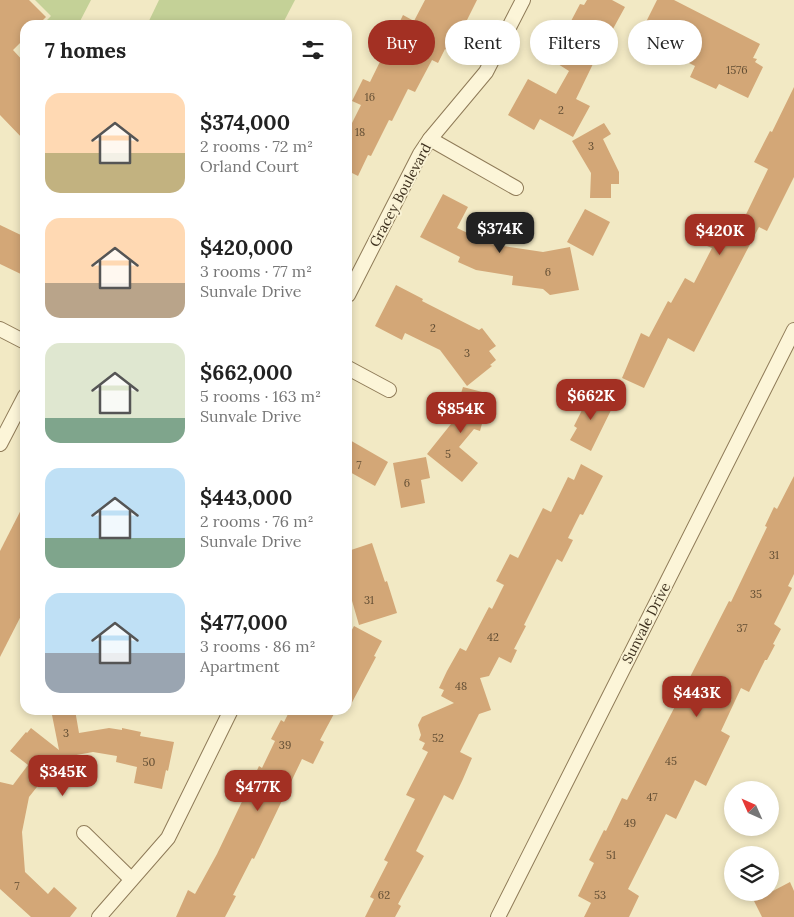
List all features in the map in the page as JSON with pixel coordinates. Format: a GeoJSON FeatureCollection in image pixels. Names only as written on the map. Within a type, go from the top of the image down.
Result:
{"type":"FeatureCollection","features":[{"type":"Feature","properties":{"kind":"street","name":"Gracey Boulevard"},"geometry":{"type":"LineString","coordinates":[[352,287],[420,154],[430,139],[486,72],[523,0]]}},
{"type":"Feature","properties":{"kind":"street"},"geometry":{"type":"LineString","coordinates":[[430,139],[516,188]]}},
{"type":"Feature","properties":{"kind":"street"},"geometry":{"type":"LineString","coordinates":[[0,329],[20,339]]}},
{"type":"Feature","properties":{"kind":"street","name":"Sunvale Drive"},"geometry":{"type":"LineString","coordinates":[[498,917],[794,330]]}},
{"type":"Feature","properties":{"kind":"street"},"geometry":{"type":"LineString","coordinates":[[352,370],[389,390]]}},
{"type":"Feature","properties":{"kind":"street"},"geometry":{"type":"LineString","coordinates":[[0,444],[20,406]]}},
{"type":"Feature","properties":{"kind":"street"},"geometry":{"type":"LineString","coordinates":[[99,917],[168,838],[229,715]]}},
{"type":"Feature","properties":{"kind":"street"},"geometry":{"type":"LineString","coordinates":[[84,833],[131,879]]}},
{"type":"Feature","properties":{"kind":"green space"},"geometry":{"type":"Polygon","coordinates":[[[35,0],[91,0],[81,20],[47,20],[51,16],[35,0]]]}},
{"type":"Feature","properties":{"kind":"green space"},"geometry":{"type":"Polygon","coordinates":[[[159,0],[295,0],[285,20],[149,20],[159,0]]]}},
{"type":"Feature","properties":{"kind":"building"},"geometry":{"type":"Polygon","coordinates":[[[0,0],[29,0],[46,17],[43,20],[20,20],[20,43],[13,50],[20,58],[20,136],[0,115],[0,0]]]}},
{"type":"Feature","properties":{"kind":"building"},"geometry":{"type":"Polygon","coordinates":[[[425,0],[477,0],[467,20],[445,20],[445,49],[438,63],[435,62],[435,20],[415,20],[425,0]]]}},
{"type":"Feature","properties":{"kind":"building"},"geometry":{"type":"Polygon","coordinates":[[[587,0],[612,0],[625,7],[618,20],[572,20],[580,4],[584,5],[587,0]]]}},
{"type":"Feature","properties":{"kind":"building"},"geometry":{"type":"Polygon","coordinates":[[[657,0],[674,0],[760,44],[753,58],[757,59],[755,62],[763,67],[748,98],[719,84],[716,89],[690,77],[695,66],[693,65],[702,65],[702,20],[647,20],[657,0]]]}},
{"type":"Feature","properties":{"kind":"building"},"geometry":{"type":"Polygon","coordinates":[[[403,15],[412,20],[401,20],[403,15]]]}},
{"type":"Feature","properties":{"kind":"building"},"geometry":{"type":"Polygon","coordinates":[[[378,65],[429,65],[415,92],[408,89],[392,121],[389,120],[371,156],[368,155],[358,176],[352,173],[352,123],[361,105],[352,101],[363,79],[370,82],[378,65]]]}},
{"type":"Feature","properties":{"kind":"building"},"geometry":{"type":"Polygon","coordinates":[[[560,65],[592,65],[576,99],[590,106],[573,137],[540,119],[534,130],[508,115],[528,79],[556,94],[569,71],[560,65]]]}},
{"type":"Feature","properties":{"kind":"building"},"geometry":{"type":"Polygon","coordinates":[[[794,87],[794,177],[767,231],[759,227],[694,352],[668,338],[644,388],[622,378],[641,333],[649,337],[668,301],[671,303],[685,278],[694,283],[712,248],[702,244],[703,242],[700,240],[702,236],[699,234],[706,221],[709,222],[711,219],[737,233],[768,169],[754,162],[770,131],[772,132],[794,87]]]}},
{"type":"Feature","properties":{"kind":"building"},"geometry":{"type":"Polygon","coordinates":[[[604,123],[611,134],[603,139],[619,172],[619,184],[611,184],[611,198],[590,198],[591,173],[572,141],[604,123]]]}},
{"type":"Feature","properties":{"kind":"building"},"geometry":{"type":"Polygon","coordinates":[[[443,194],[468,207],[457,228],[472,235],[470,241],[543,252],[570,247],[579,290],[550,295],[543,289],[512,285],[513,276],[476,270],[458,262],[460,257],[420,237],[443,194]]]}},
{"type":"Feature","properties":{"kind":"building"},"geometry":{"type":"Polygon","coordinates":[[[585,209],[610,222],[593,256],[567,242],[585,209]]]}},
{"type":"Feature","properties":{"kind":"building"},"geometry":{"type":"Polygon","coordinates":[[[0,225],[20,235],[20,274],[0,264],[0,225]]]}},
{"type":"Feature","properties":{"kind":"building"},"geometry":{"type":"Polygon","coordinates":[[[396,285],[423,299],[422,301],[479,330],[482,328],[496,346],[489,351],[496,360],[490,365],[492,366],[467,386],[440,350],[405,333],[402,340],[375,326],[396,285]]]}},
{"type":"Feature","properties":{"kind":"building"},"geometry":{"type":"Polygon","coordinates":[[[463,387],[490,394],[480,431],[474,429],[459,447],[478,463],[462,482],[427,454],[451,424],[463,387]]]}},
{"type":"Feature","properties":{"kind":"building"},"geometry":{"type":"Polygon","coordinates":[[[591,392],[614,404],[591,451],[570,440],[577,428],[574,426],[591,392]]]}},
{"type":"Feature","properties":{"kind":"building"},"geometry":{"type":"Polygon","coordinates":[[[352,441],[388,462],[375,486],[352,473],[352,441]]]}},
{"type":"Feature","properties":{"kind":"building"},"geometry":{"type":"Polygon","coordinates":[[[426,457],[430,478],[421,480],[425,503],[401,508],[393,463],[426,457]]]}},
{"type":"Feature","properties":{"kind":"building"},"geometry":{"type":"Polygon","coordinates":[[[581,464],[603,476],[583,515],[580,514],[568,538],[573,540],[562,562],[557,559],[524,625],[526,626],[514,649],[517,650],[511,663],[499,657],[489,676],[480,678],[491,710],[479,714],[460,752],[472,758],[453,800],[444,795],[416,851],[424,856],[398,904],[401,906],[395,917],[365,917],[374,899],[370,897],[388,862],[384,860],[415,799],[406,795],[428,752],[422,749],[425,743],[419,740],[421,735],[418,725],[422,717],[454,703],[441,696],[444,690],[439,688],[447,671],[460,648],[466,651],[489,607],[492,609],[504,585],[496,581],[510,554],[518,558],[543,508],[551,512],[568,477],[574,480],[581,464]]]}},
{"type":"Feature","properties":{"kind":"building"},"geometry":{"type":"Polygon","coordinates":[[[794,476],[794,574],[788,586],[792,588],[774,624],[781,629],[773,644],[775,645],[749,692],[741,688],[721,731],[730,736],[706,786],[695,780],[676,819],[666,814],[628,889],[639,896],[629,917],[584,917],[591,903],[578,896],[594,863],[589,860],[622,798],[627,800],[729,601],[731,602],[767,527],[765,526],[774,507],[777,509],[794,476]]]}},
{"type":"Feature","properties":{"kind":"building"},"geometry":{"type":"Polygon","coordinates":[[[20,512],[20,618],[0,657],[0,551],[20,512]]]}},
{"type":"Feature","properties":{"kind":"building"},"geometry":{"type":"Polygon","coordinates":[[[372,543],[397,613],[359,625],[352,601],[352,550],[372,543]]]}},
{"type":"Feature","properties":{"kind":"building"},"geometry":{"type":"Polygon","coordinates":[[[354,626],[382,641],[374,656],[376,657],[352,702],[352,630],[354,626]]]}},
{"type":"Feature","properties":{"kind":"building"},"geometry":{"type":"Polygon","coordinates":[[[52,715],[76,715],[79,733],[109,728],[122,730],[122,728],[141,732],[140,736],[174,742],[162,789],[134,783],[137,767],[116,762],[117,756],[93,752],[60,758],[29,797],[22,832],[25,872],[48,894],[54,887],[77,908],[70,917],[31,917],[0,889],[0,782],[13,785],[28,765],[10,751],[31,728],[59,750],[52,715]]]}},
{"type":"Feature","properties":{"kind":"building"},"geometry":{"type":"Polygon","coordinates":[[[288,715],[333,715],[320,740],[324,742],[313,764],[302,759],[254,859],[252,858],[233,895],[236,896],[225,917],[176,917],[188,890],[195,894],[217,854],[259,766],[262,768],[275,741],[271,739],[281,720],[284,722],[288,715]]]}},
{"type":"Feature","properties":{"kind":"building"},"geometry":{"type":"Polygon","coordinates":[[[790,882],[794,891],[794,917],[762,917],[754,901],[779,901],[779,888],[790,882]]]}}]}
